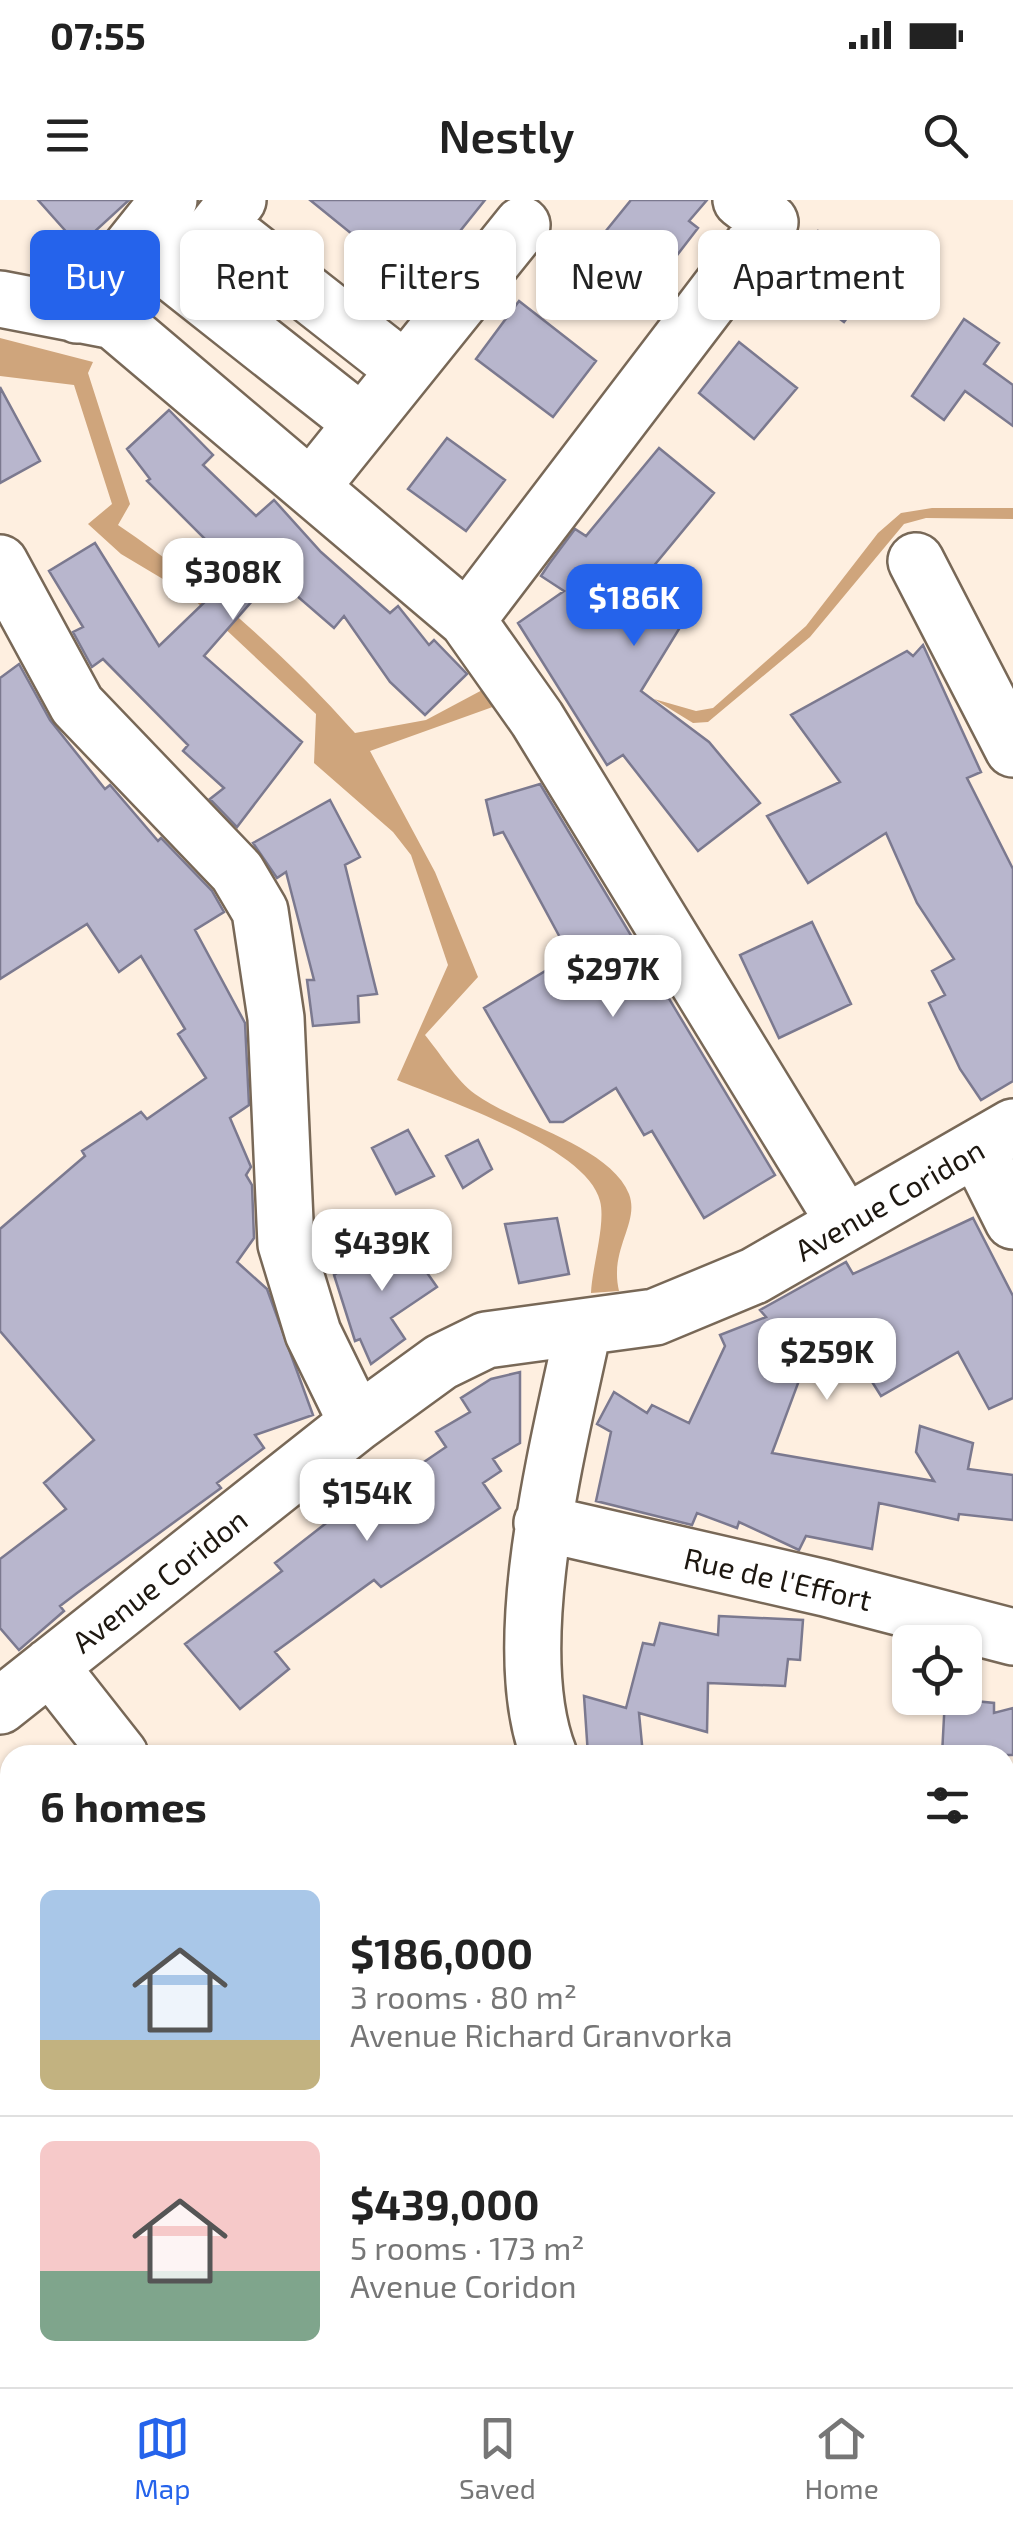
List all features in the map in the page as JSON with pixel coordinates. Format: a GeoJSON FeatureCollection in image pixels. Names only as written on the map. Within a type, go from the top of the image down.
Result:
{"type":"FeatureCollection","features":[{"type":"Feature","properties":{"kind":"street"},"geometry":{"type":"LineString","coordinates":[[145,230],[169,200]]}},
{"type":"Feature","properties":{"kind":"street"},"geometry":{"type":"LineString","coordinates":[[467,620],[770,222],[741,200]]}},
{"type":"Feature","properties":{"kind":"street"},"geometry":{"type":"LineString","coordinates":[[362,423],[177,277],[229,212],[405,370]]}},
{"type":"Feature","properties":{"kind":"street"},"geometry":{"type":"LineString","coordinates":[[312,486],[522,225]]}},
{"type":"Feature","properties":{"kind":"street"},"geometry":{"type":"LineString","coordinates":[[0,299],[30,305]]}},
{"type":"Feature","properties":{"kind":"street"},"geometry":{"type":"LineString","coordinates":[[108,320],[114,321],[312,486],[467,620],[536,719],[845,1223]]}},
{"type":"Feature","properties":{"kind":"street"},"geometry":{"type":"LineString","coordinates":[[916,560],[1013,749]]}},
{"type":"Feature","properties":{"kind":"street"},"geometry":{"type":"LineString","coordinates":[[0,564],[77,705],[236,872],[260,912],[276,1018],[286,1244],[313,1334],[357,1423]]}},
{"type":"Feature","properties":{"kind":"street"},"geometry":{"type":"LineString","coordinates":[[995,1138],[1013,1221]]}},
{"type":"Feature","properties":{"kind":"street","name":"Avenue Coridon"},"geometry":{"type":"LineString","coordinates":[[0,1706],[357,1423],[441,1362],[486,1340],[538,1330],[583,1330],[655,1317],[738,1283],[995,1138]]}},
{"type":"Feature","properties":{"kind":"street"},"geometry":{"type":"LineString","coordinates":[[545,1745],[534,1656],[542,1524],[583,1330]]}},
{"type":"Feature","properties":{"kind":"street","name":"Rue de l'Effort"},"geometry":{"type":"LineString","coordinates":[[542,1524],[825,1588],[1013,1637]]}},
{"type":"Feature","properties":{"kind":"street"},"geometry":{"type":"LineString","coordinates":[[50,1666],[112,1745]]}},
{"type":"Feature","properties":{"kind":"shaded area"},"geometry":{"type":"Polygon","coordinates":[[[0,338],[93,362],[88,373],[130,504],[118,525],[243,622],[355,733],[426,720],[501,680],[515,699],[370,751],[435,872],[478,977],[425,1035],[475,1094],[583,1149],[619,1177],[629,1194],[631,1215],[618,1262],[619,1291],[591,1293],[601,1210],[590,1181],[543,1144],[397,1080],[448,965],[411,855],[393,832],[314,763],[316,714],[188,594],[121,554],[88,524],[112,504],[74,385],[0,376],[0,338]]]}},
{"type":"Feature","properties":{"kind":"shaded area"},"geometry":{"type":"Polygon","coordinates":[[[932,508],[1013,508],[1013,519],[926,518],[904,524],[810,637],[708,722],[693,723],[654,699],[696,711],[713,708],[806,626],[878,533],[901,513],[932,508]]]}},
{"type":"Feature","properties":{"kind":"building"},"geometry":{"type":"Polygon","coordinates":[[[38,200],[129,200],[96,230],[65,230],[38,200]]]}},
{"type":"Feature","properties":{"kind":"building"},"geometry":{"type":"Polygon","coordinates":[[[310,200],[485,200],[461,230],[347,230],[310,200]]]}},
{"type":"Feature","properties":{"kind":"building"},"geometry":{"type":"Polygon","coordinates":[[[631,200],[707,200],[689,221],[698,228],[678,254],[678,230],[607,230],[631,200]]]}},
{"type":"Feature","properties":{"kind":"building"},"geometry":{"type":"Polygon","coordinates":[[[519,301],[536,314],[536,320],[543,320],[596,361],[553,417],[476,359],[505,320],[516,320],[519,301]]]}},
{"type":"Feature","properties":{"kind":"building"},"geometry":{"type":"Polygon","coordinates":[[[964,319],[999,343],[984,364],[1013,385],[1013,426],[965,391],[944,420],[912,396],[964,319]]]}},
{"type":"Feature","properties":{"kind":"building"},"geometry":{"type":"Polygon","coordinates":[[[739,342],[797,388],[754,439],[699,393],[739,342]]]}},
{"type":"Feature","properties":{"kind":"building"},"geometry":{"type":"Polygon","coordinates":[[[0,387],[40,461],[0,483],[0,387]]]}},
{"type":"Feature","properties":{"kind":"building"},"geometry":{"type":"Polygon","coordinates":[[[169,410],[213,455],[203,465],[256,516],[274,500],[321,552],[390,613],[398,606],[429,645],[434,640],[467,674],[425,715],[390,682],[344,616],[334,628],[274,576],[204,656],[302,742],[237,827],[210,799],[224,788],[183,751],[188,745],[103,659],[92,667],[73,632],[83,627],[49,571],[95,543],[159,646],[237,571],[147,481],[150,479],[127,449],[169,410]]]}},
{"type":"Feature","properties":{"kind":"building"},"geometry":{"type":"Polygon","coordinates":[[[447,438],[505,480],[466,531],[408,489],[447,438]]]}},
{"type":"Feature","properties":{"kind":"building"},"geometry":{"type":"Polygon","coordinates":[[[659,448],[714,493],[638,585],[687,616],[641,691],[709,742],[760,803],[698,851],[623,755],[607,765],[518,623],[564,591],[541,576],[575,529],[586,536],[659,448]]]}},
{"type":"Feature","properties":{"kind":"building"},"geometry":{"type":"Polygon","coordinates":[[[923,645],[981,772],[967,778],[1013,869],[1013,1081],[981,1100],[960,1069],[929,1003],[945,995],[932,971],[954,959],[917,903],[886,833],[808,883],[767,816],[840,782],[791,715],[907,651],[913,656],[923,645]]]}},
{"type":"Feature","properties":{"kind":"building"},"geometry":{"type":"Polygon","coordinates":[[[19,664],[50,720],[105,789],[110,785],[158,841],[161,838],[212,891],[224,912],[195,930],[245,1023],[249,1105],[230,1118],[251,1167],[246,1175],[252,1185],[254,1238],[237,1262],[267,1289],[313,1415],[255,1435],[264,1448],[217,1483],[221,1488],[60,1606],[64,1611],[19,1650],[0,1628],[0,1559],[66,1509],[44,1483],[94,1440],[0,1331],[0,1229],[85,1156],[82,1151],[141,1112],[147,1119],[206,1078],[178,1034],[185,1029],[141,956],[119,972],[87,924],[0,979],[0,678],[19,664]]]}},
{"type":"Feature","properties":{"kind":"building"},"geometry":{"type":"Polygon","coordinates":[[[540,784],[775,1175],[704,1218],[652,1131],[644,1135],[616,1088],[563,1122],[550,1122],[484,1008],[570,956],[503,832],[494,835],[486,800],[540,784]]]}},
{"type":"Feature","properties":{"kind":"building"},"geometry":{"type":"Polygon","coordinates":[[[330,800],[360,857],[345,865],[377,994],[358,996],[359,1022],[313,1026],[307,980],[314,980],[286,872],[277,878],[253,843],[330,800]]]}},
{"type":"Feature","properties":{"kind":"building"},"geometry":{"type":"Polygon","coordinates":[[[812,922],[851,1004],[779,1038],[740,955],[812,922]]]}},
{"type":"Feature","properties":{"kind":"building"},"geometry":{"type":"Polygon","coordinates":[[[408,1130],[434,1176],[396,1194],[372,1148],[408,1130]]]}},
{"type":"Feature","properties":{"kind":"building"},"geometry":{"type":"Polygon","coordinates":[[[478,1140],[492,1169],[463,1188],[446,1156],[478,1140]]]}},
{"type":"Feature","properties":{"kind":"building"},"geometry":{"type":"Polygon","coordinates":[[[557,1218],[569,1274],[519,1283],[505,1224],[557,1218]]]}},
{"type":"Feature","properties":{"kind":"building"},"geometry":{"type":"Polygon","coordinates":[[[973,1218],[1013,1296],[1013,1398],[989,1409],[958,1352],[881,1396],[847,1342],[804,1367],[772,1453],[934,1481],[916,1452],[920,1426],[973,1443],[968,1469],[1013,1475],[1013,1520],[959,1514],[958,1520],[879,1503],[872,1549],[806,1536],[799,1550],[739,1522],[737,1528],[697,1513],[692,1525],[596,1501],[611,1432],[597,1424],[614,1392],[647,1413],[652,1405],[689,1423],[725,1346],[720,1335],[766,1317],[760,1310],[846,1262],[853,1274],[973,1218]]]}},
{"type":"Feature","properties":{"kind":"building"},"geometry":{"type":"Polygon","coordinates":[[[402,1237],[437,1287],[391,1318],[405,1339],[371,1364],[360,1339],[355,1341],[334,1275],[385,1240],[402,1237]]]}},
{"type":"Feature","properties":{"kind":"building"},"geometry":{"type":"Polygon","coordinates":[[[520,1372],[520,1443],[493,1459],[501,1471],[483,1483],[500,1508],[381,1587],[374,1580],[275,1652],[289,1669],[240,1709],[185,1644],[282,1571],[275,1563],[384,1478],[390,1485],[446,1447],[436,1432],[470,1412],[461,1398],[491,1379],[520,1372]]]}},
{"type":"Feature","properties":{"kind":"building"},"geometry":{"type":"Polygon","coordinates":[[[719,1616],[803,1620],[800,1660],[788,1659],[785,1686],[708,1683],[707,1732],[639,1713],[642,1745],[587,1745],[584,1696],[626,1708],[643,1643],[654,1645],[660,1623],[718,1635],[719,1616]]]}},
{"type":"Feature","properties":{"kind":"building"},"geometry":{"type":"Polygon","coordinates":[[[982,1702],[994,1703],[994,1713],[1013,1708],[1013,1745],[943,1745],[944,1715],[982,1715],[982,1702]]]}}]}
